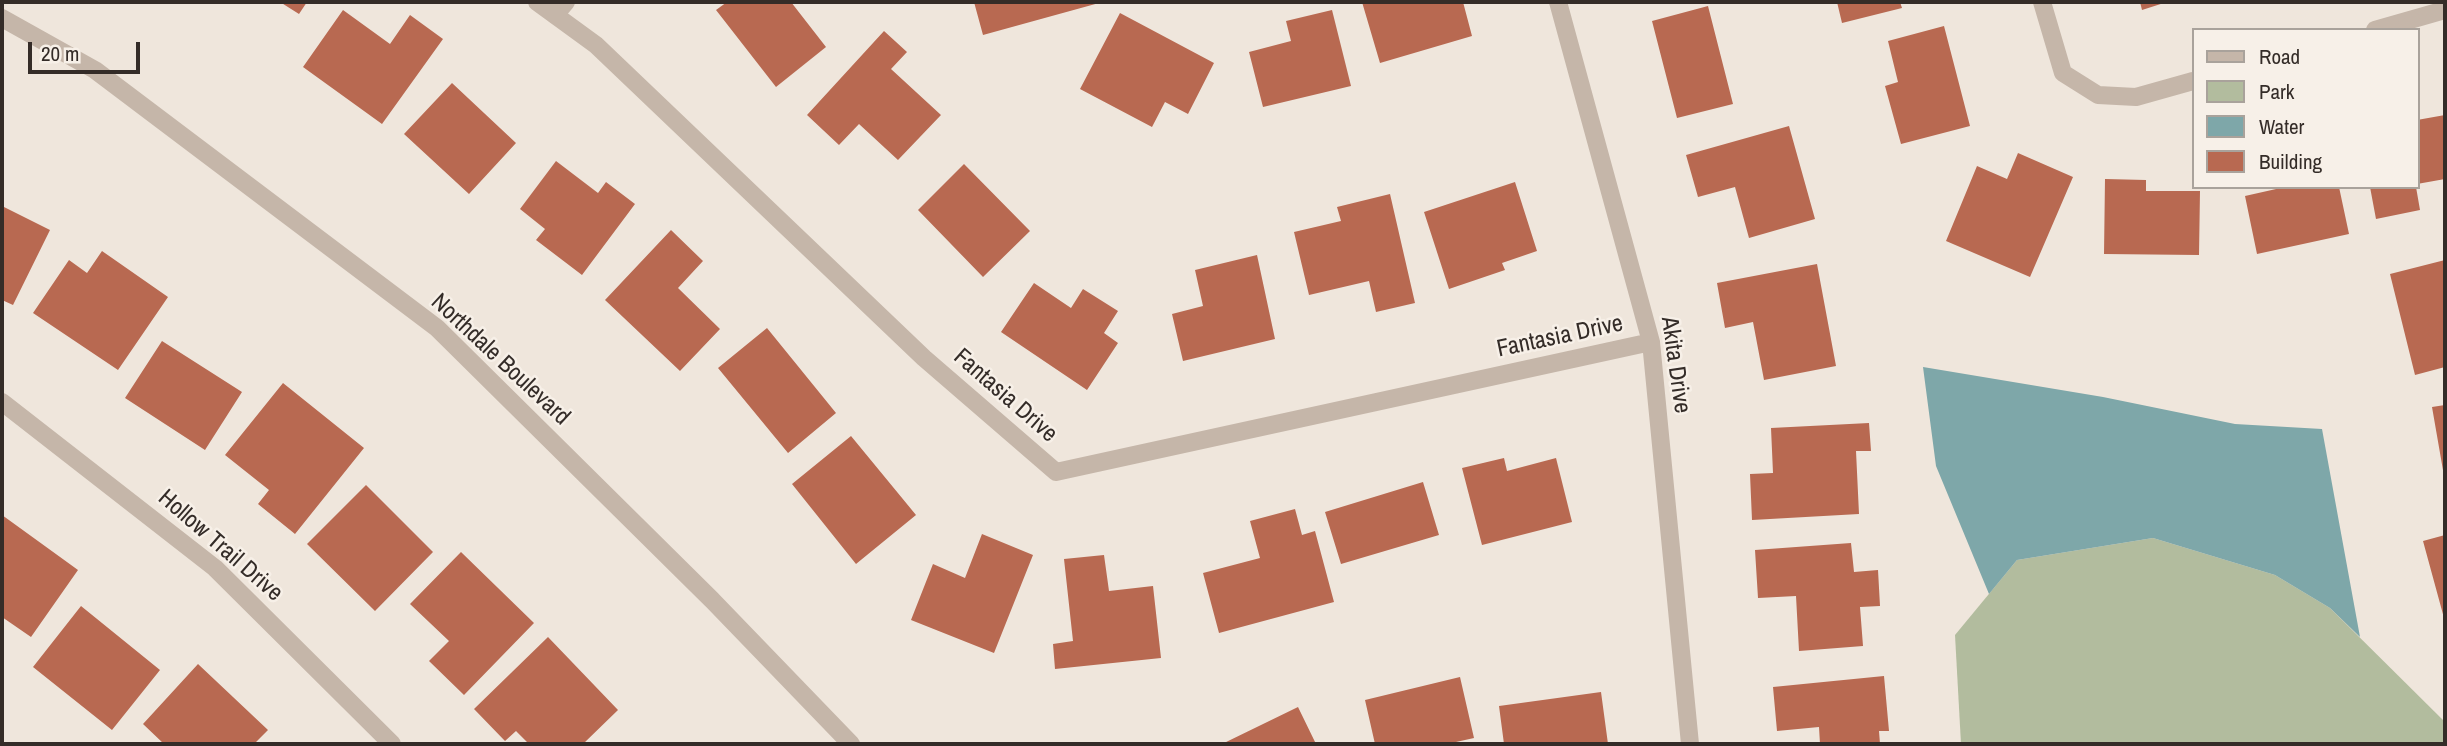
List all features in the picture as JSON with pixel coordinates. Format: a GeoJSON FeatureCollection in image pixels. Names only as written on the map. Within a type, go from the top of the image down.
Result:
{"type":"FeatureCollection","features":[{"type":"Feature","properties":{"kind":"street","name":"Fantasia Drive"},"geometry":{"type":"LineString","coordinates":[[537,2],[561,8],[596,45],[924,358],[1056,472],[1651,342]]}},
{"type":"Feature","properties":{"kind":"street","name":"Akita Drive"},"geometry":{"type":"LineString","coordinates":[[1558,2],[1651,342],[1690,744]]}},
{"type":"Feature","properties":{"kind":"street"},"geometry":{"type":"LineString","coordinates":[[2042,2],[2063,73],[2098,95],[2136,97],[2192,81]]}},
{"type":"Feature","properties":{"kind":"street"},"geometry":{"type":"LineString","coordinates":[[2382,28],[2445,10]]}},
{"type":"Feature","properties":{"kind":"street","name":"Northdale Boulevard"},"geometry":{"type":"LineString","coordinates":[[2,18],[95,70],[436,328],[712,600],[851,744]]}},
{"type":"Feature","properties":{"kind":"street","name":"Hollow Trail Drive"},"geometry":{"type":"LineString","coordinates":[[2,402],[215,568],[392,744]]}},
{"type":"Feature","properties":{"kind":"green space"},"geometry":{"type":"Polygon","coordinates":[[[2153,538],[2275,575],[2330,608],[2445,722],[2445,744],[1961,744],[1955,635],[2017,560],[2153,538]]]}},
{"type":"Feature","properties":{"kind":"water"},"geometry":{"type":"Polygon","coordinates":[[[1923,367],[2103,397],[2235,424],[2322,429],[2360,637],[2330,608],[2275,575],[2153,538],[2017,560],[1989,594],[1936,466],[1923,367]]]}},
{"type":"Feature","properties":{"kind":"building"},"geometry":{"type":"Polygon","coordinates":[[[280,2],[307,2],[299,14],[280,2]]]}},
{"type":"Feature","properties":{"kind":"building"},"geometry":{"type":"Polygon","coordinates":[[[727,2],[791,2],[826,47],[776,87],[716,10],[727,2]]]}},
{"type":"Feature","properties":{"kind":"building"},"geometry":{"type":"Polygon","coordinates":[[[974,2],[1099,2],[1099,3],[983,35],[974,2]]]}},
{"type":"Feature","properties":{"kind":"building"},"geometry":{"type":"Polygon","coordinates":[[[1362,2],[1463,2],[1472,36],[1380,63],[1362,2]]]}},
{"type":"Feature","properties":{"kind":"building"},"geometry":{"type":"Polygon","coordinates":[[[1837,2],[1900,2],[1902,8],[1842,23],[1837,2]]]}},
{"type":"Feature","properties":{"kind":"building"},"geometry":{"type":"Polygon","coordinates":[[[2140,2],[2167,2],[2142,10],[2140,2]]]}},
{"type":"Feature","properties":{"kind":"building"},"geometry":{"type":"Polygon","coordinates":[[[1708,6],[1733,104],[1677,118],[1652,21],[1708,6]]]}},
{"type":"Feature","properties":{"kind":"building"},"geometry":{"type":"Polygon","coordinates":[[[343,10],[390,44],[410,15],[443,39],[382,124],[303,67],[343,10]]]}},
{"type":"Feature","properties":{"kind":"building"},"geometry":{"type":"Polygon","coordinates":[[[1332,10],[1351,86],[1263,107],[1249,52],[1291,41],[1286,21],[1332,10]]]}},
{"type":"Feature","properties":{"kind":"building"},"geometry":{"type":"Polygon","coordinates":[[[1120,13],[1214,63],[1188,114],[1165,102],[1152,127],[1080,89],[1120,13]]]}},
{"type":"Feature","properties":{"kind":"building"},"geometry":{"type":"Polygon","coordinates":[[[1944,26],[1970,126],[1901,144],[1885,86],[1898,82],[1888,41],[1944,26]]]}},
{"type":"Feature","properties":{"kind":"building"},"geometry":{"type":"Polygon","coordinates":[[[884,31],[907,52],[891,69],[941,115],[898,160],[859,124],[839,145],[807,115],[884,31]]]}},
{"type":"Feature","properties":{"kind":"building"},"geometry":{"type":"Polygon","coordinates":[[[452,83],[516,143],[469,194],[404,134],[452,83]]]}},
{"type":"Feature","properties":{"kind":"building"},"geometry":{"type":"Polygon","coordinates":[[[2445,115],[2445,179],[2419,184],[2419,120],[2445,115]]]}},
{"type":"Feature","properties":{"kind":"building"},"geometry":{"type":"Polygon","coordinates":[[[1789,126],[1815,219],[1749,238],[1735,187],[1698,197],[1686,155],[1789,126]]]}},
{"type":"Feature","properties":{"kind":"building"},"geometry":{"type":"Polygon","coordinates":[[[2018,153],[2073,177],[2030,277],[1946,241],[1977,166],[2007,179],[2018,153]]]}},
{"type":"Feature","properties":{"kind":"building"},"geometry":{"type":"Polygon","coordinates":[[[556,161],[598,193],[606,182],[635,204],[582,275],[536,240],[545,229],[520,209],[556,161]]]}},
{"type":"Feature","properties":{"kind":"building"},"geometry":{"type":"Polygon","coordinates":[[[964,164],[1030,231],[983,277],[918,210],[964,164]]]}},
{"type":"Feature","properties":{"kind":"building"},"geometry":{"type":"Polygon","coordinates":[[[2105,179],[2146,180],[2146,191],[2200,191],[2199,255],[2104,254],[2105,179]]]}},
{"type":"Feature","properties":{"kind":"building"},"geometry":{"type":"Polygon","coordinates":[[[1515,182],[1537,251],[1502,263],[1505,270],[1449,289],[1424,212],[1515,182]]]}},
{"type":"Feature","properties":{"kind":"building"},"geometry":{"type":"Polygon","coordinates":[[[2276,189],[2339,189],[2349,234],[2257,254],[2245,196],[2276,189]]]}},
{"type":"Feature","properties":{"kind":"building"},"geometry":{"type":"Polygon","coordinates":[[[2370,189],[2416,189],[2420,210],[2376,219],[2370,189]]]}},
{"type":"Feature","properties":{"kind":"building"},"geometry":{"type":"Polygon","coordinates":[[[1390,194],[1415,303],[1376,312],[1369,281],[1309,295],[1294,232],[1341,221],[1337,207],[1390,194]]]}},
{"type":"Feature","properties":{"kind":"building"},"geometry":{"type":"Polygon","coordinates":[[[2,206],[50,230],[13,305],[2,300],[2,206]]]}},
{"type":"Feature","properties":{"kind":"building"},"geometry":{"type":"Polygon","coordinates":[[[671,230],[703,261],[678,288],[720,329],[680,371],[605,300],[671,230]]]}},
{"type":"Feature","properties":{"kind":"building"},"geometry":{"type":"Polygon","coordinates":[[[102,251],[168,297],[118,370],[33,313],[69,260],[87,273],[102,251]]]}},
{"type":"Feature","properties":{"kind":"building"},"geometry":{"type":"Polygon","coordinates":[[[1257,255],[1275,339],[1183,361],[1172,314],[1203,306],[1195,270],[1257,255]]]}},
{"type":"Feature","properties":{"kind":"building"},"geometry":{"type":"Polygon","coordinates":[[[2445,260],[2445,367],[2415,375],[2390,274],[2445,260]]]}},
{"type":"Feature","properties":{"kind":"building"},"geometry":{"type":"Polygon","coordinates":[[[1817,264],[1836,366],[1764,380],[1753,322],[1725,328],[1717,283],[1817,264]]]}},
{"type":"Feature","properties":{"kind":"building"},"geometry":{"type":"Polygon","coordinates":[[[1034,283],[1071,308],[1083,289],[1118,311],[1104,333],[1118,343],[1087,390],[1001,332],[1034,283]]]}},
{"type":"Feature","properties":{"kind":"building"},"geometry":{"type":"Polygon","coordinates":[[[767,328],[836,413],[788,453],[718,368],[767,328]]]}},
{"type":"Feature","properties":{"kind":"building"},"geometry":{"type":"Polygon","coordinates":[[[162,341],[242,392],[205,450],[125,398],[162,341]]]}},
{"type":"Feature","properties":{"kind":"building"},"geometry":{"type":"Polygon","coordinates":[[[283,383],[364,448],[295,534],[258,504],[269,490],[225,455],[283,383]]]}},
{"type":"Feature","properties":{"kind":"building"},"geometry":{"type":"Polygon","coordinates":[[[2445,405],[2445,476],[2444,476],[2432,407],[2445,405]]]}},
{"type":"Feature","properties":{"kind":"building"},"geometry":{"type":"Polygon","coordinates":[[[1869,423],[1871,451],[1856,451],[1859,514],[1752,520],[1750,474],[1773,473],[1771,428],[1869,423]]]}},
{"type":"Feature","properties":{"kind":"building"},"geometry":{"type":"Polygon","coordinates":[[[851,436],[916,515],[856,564],[792,484],[851,436]]]}},
{"type":"Feature","properties":{"kind":"building"},"geometry":{"type":"Polygon","coordinates":[[[1504,458],[1507,471],[1556,458],[1572,522],[1482,545],[1462,468],[1504,458]]]}},
{"type":"Feature","properties":{"kind":"building"},"geometry":{"type":"Polygon","coordinates":[[[1423,482],[1439,535],[1341,564],[1325,512],[1423,482]]]}},
{"type":"Feature","properties":{"kind":"building"},"geometry":{"type":"Polygon","coordinates":[[[366,485],[433,552],[375,611],[307,544],[366,485]]]}},
{"type":"Feature","properties":{"kind":"building"},"geometry":{"type":"Polygon","coordinates":[[[1295,509],[1302,535],[1315,531],[1334,602],[1219,633],[1203,573],[1260,558],[1250,521],[1295,509]]]}},
{"type":"Feature","properties":{"kind":"building"},"geometry":{"type":"Polygon","coordinates":[[[2,515],[78,570],[31,637],[2,617],[2,515]]]}},
{"type":"Feature","properties":{"kind":"building"},"geometry":{"type":"Polygon","coordinates":[[[982,534],[1033,555],[994,653],[911,620],[933,564],[965,578],[982,534]]]}},
{"type":"Feature","properties":{"kind":"building"},"geometry":{"type":"Polygon","coordinates":[[[2445,535],[2445,618],[2444,618],[2423,541],[2445,535]]]}},
{"type":"Feature","properties":{"kind":"building"},"geometry":{"type":"Polygon","coordinates":[[[1851,543],[1854,572],[1878,570],[1880,606],[1860,607],[1863,646],[1799,651],[1796,596],[1758,598],[1755,550],[1851,543]]]}},
{"type":"Feature","properties":{"kind":"building"},"geometry":{"type":"Polygon","coordinates":[[[461,552],[534,623],[464,695],[429,661],[449,641],[410,604],[461,552]]]}},
{"type":"Feature","properties":{"kind":"building"},"geometry":{"type":"Polygon","coordinates":[[[1104,555],[1109,591],[1153,586],[1161,658],[1055,669],[1053,644],[1073,641],[1064,559],[1104,555]]]}},
{"type":"Feature","properties":{"kind":"building"},"geometry":{"type":"Polygon","coordinates":[[[81,606],[160,670],[112,730],[33,667],[81,606]]]}},
{"type":"Feature","properties":{"kind":"building"},"geometry":{"type":"Polygon","coordinates":[[[548,637],[618,710],[583,744],[529,744],[516,731],[505,741],[474,709],[548,637]]]}},
{"type":"Feature","properties":{"kind":"building"},"geometry":{"type":"Polygon","coordinates":[[[198,664],[268,730],[254,744],[164,744],[143,724],[198,664]]]}},
{"type":"Feature","properties":{"kind":"building"},"geometry":{"type":"Polygon","coordinates":[[[1884,676],[1889,731],[1879,731],[1880,744],[1820,744],[1819,727],[1777,731],[1773,687],[1884,676]]]}},
{"type":"Feature","properties":{"kind":"building"},"geometry":{"type":"Polygon","coordinates":[[[1460,677],[1474,738],[1447,744],[1375,744],[1365,700],[1460,677]]]}},
{"type":"Feature","properties":{"kind":"building"},"geometry":{"type":"Polygon","coordinates":[[[1601,692],[1608,744],[1504,744],[1499,706],[1601,692]]]}},
{"type":"Feature","properties":{"kind":"building"},"geometry":{"type":"Polygon","coordinates":[[[1298,707],[1316,744],[1222,744],[1298,707]]]}}]}
